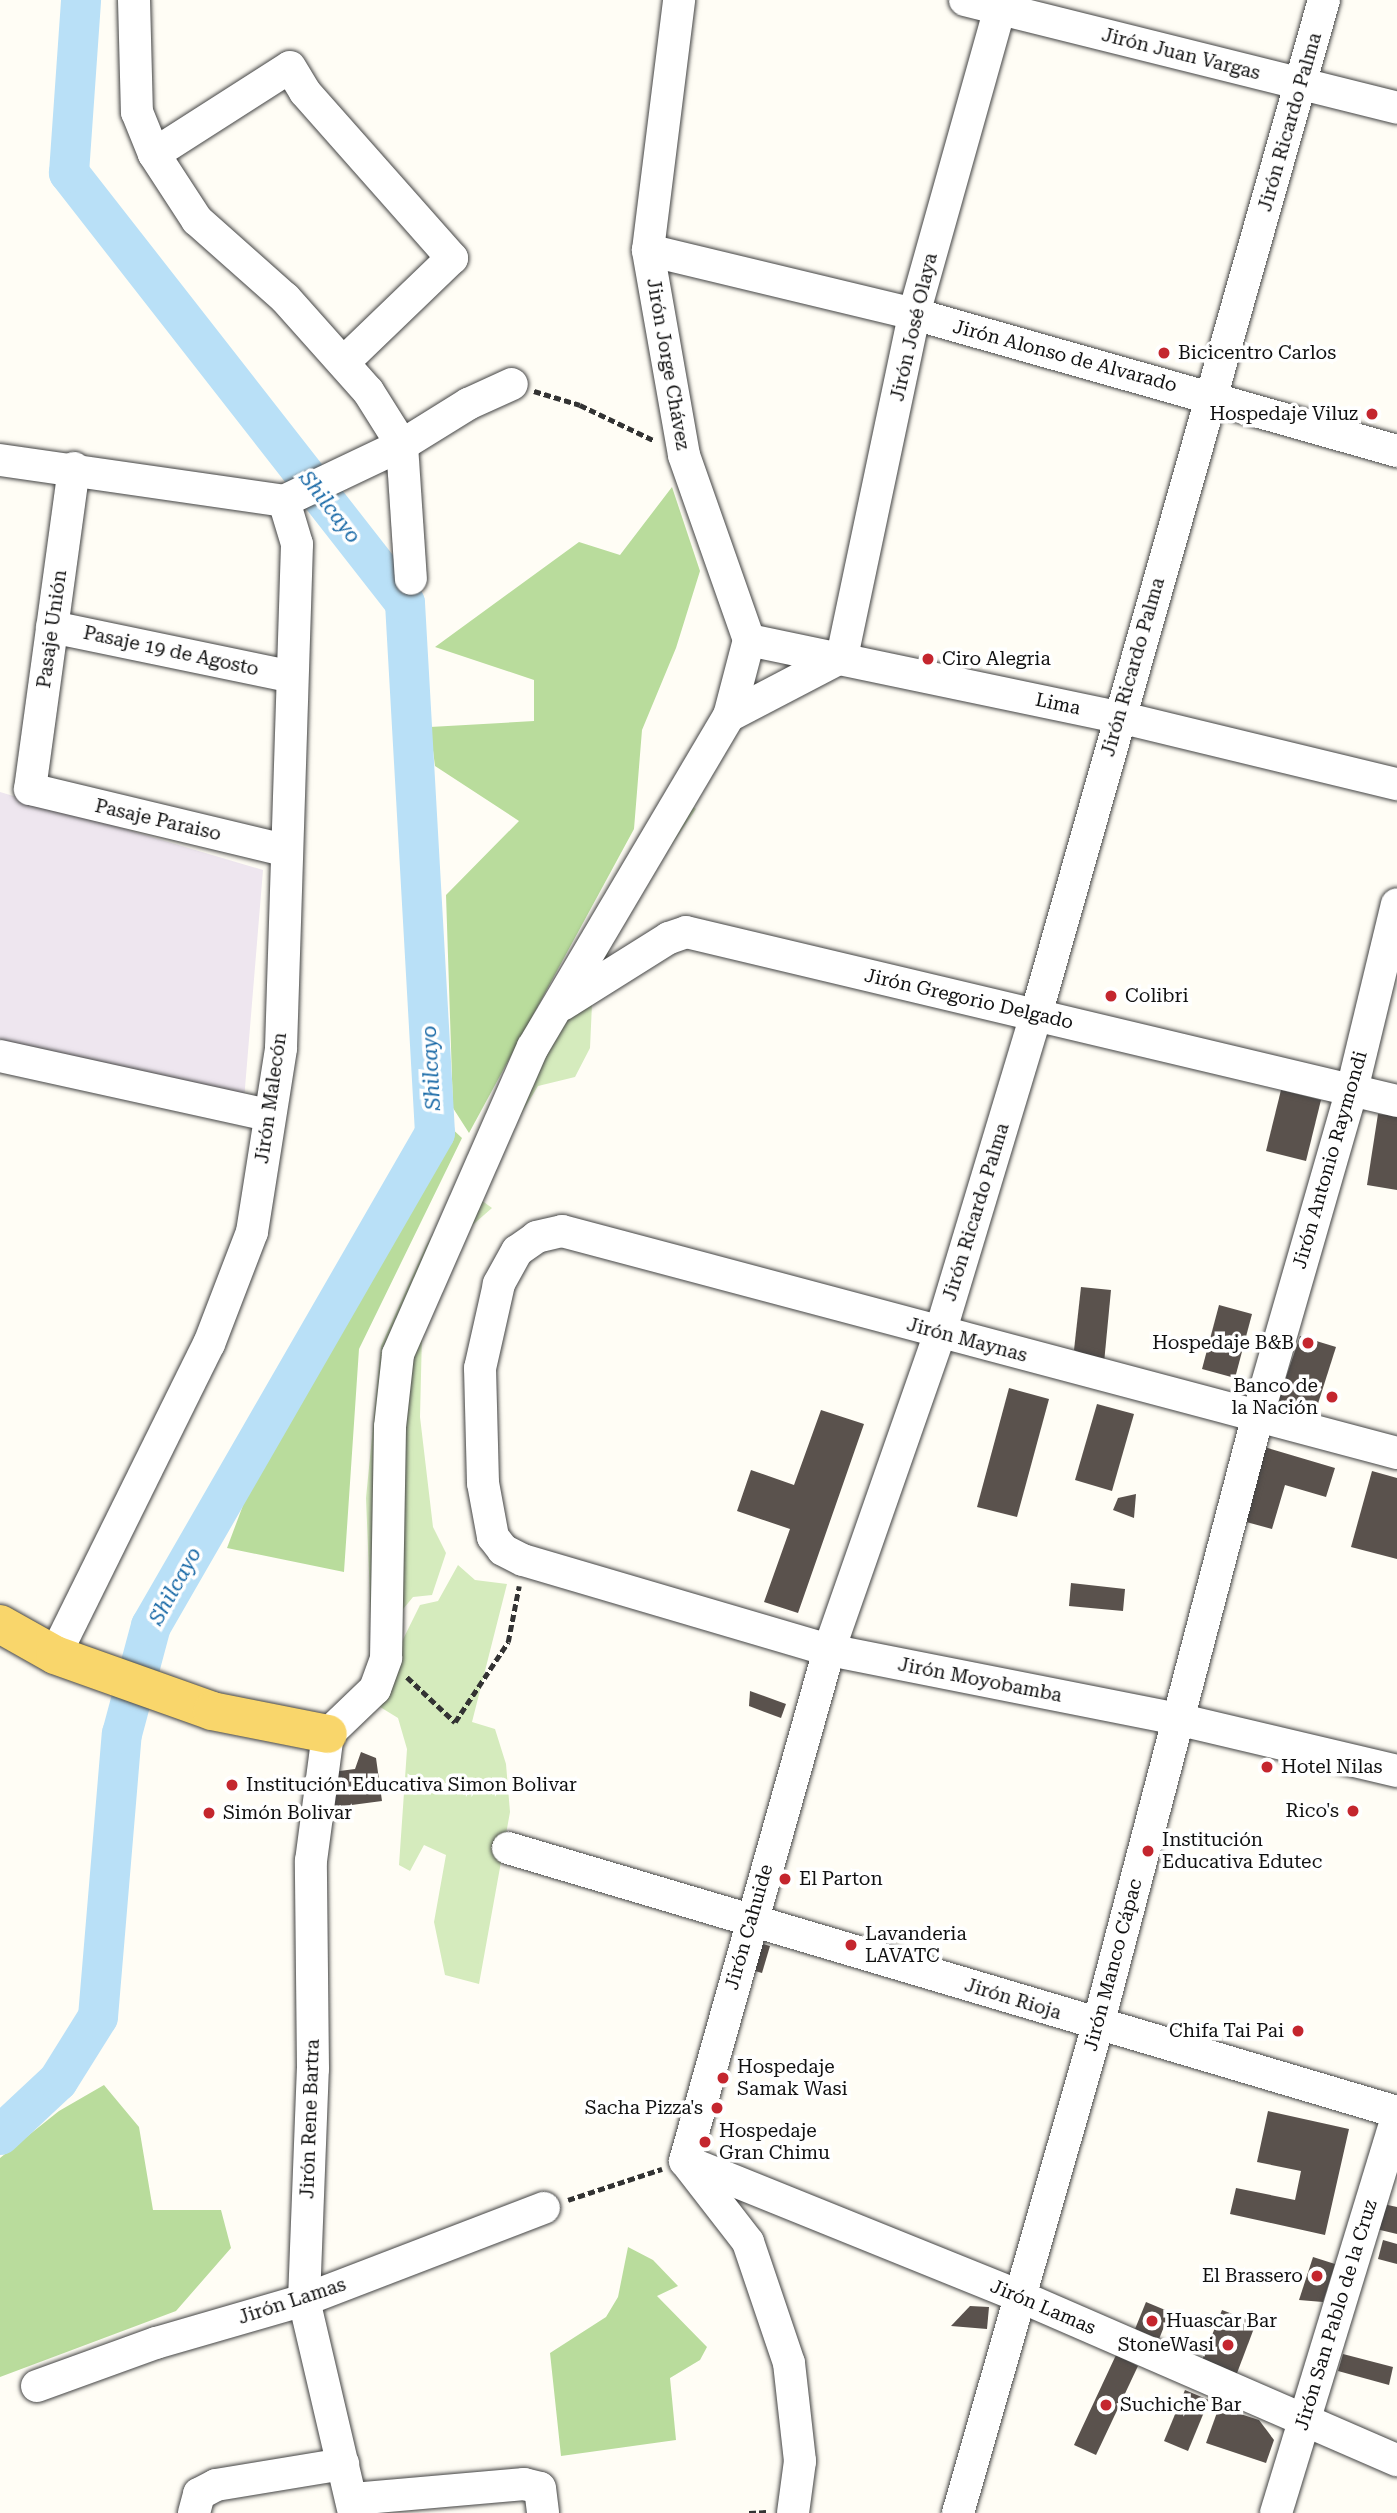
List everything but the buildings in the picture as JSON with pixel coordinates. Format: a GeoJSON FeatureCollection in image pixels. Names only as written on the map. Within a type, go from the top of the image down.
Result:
{"type":"FeatureCollection","features":[{"type":"Feature","properties":{"kind":"main road"},"geometry":{"type":"LineString","coordinates":[[0,1624],[55,1655],[212,1711],[328,1734]]}},
{"type":"Feature","properties":{"kind":"street"},"geometry":{"type":"LineString","coordinates":[[134,0],[137,112],[154,154],[197,220],[285,298],[368,391],[393,449],[411,579]]}},
{"type":"Feature","properties":{"kind":"street","name":"Jirón Jorge Chávez"},"geometry":{"type":"LineString","coordinates":[[679,0],[648,250],[684,456],[749,640]]}},
{"type":"Feature","properties":{"kind":"street","name":"Jirón Juan Vargas"},"geometry":{"type":"LineString","coordinates":[[965,0],[1001,4],[1301,85],[1397,108]]}},
{"type":"Feature","properties":{"kind":"street","name":"Jirón Ricardo Palma"},"geometry":{"type":"LineString","coordinates":[[940,1334],[1036,1015],[1210,396],[1325,0]]}},
{"type":"Feature","properties":{"kind":"street","name":"Jirón José Olaya"},"geometry":{"type":"LineString","coordinates":[[842,657],[914,314],[1001,4]]}},
{"type":"Feature","properties":{"kind":"street"},"geometry":{"type":"LineString","coordinates":[[154,154],[290,67],[305,92],[452,258],[343,363]]}},
{"type":"Feature","properties":{"kind":"street","name":"Jirón Alonso de Alvarado"},"geometry":{"type":"LineString","coordinates":[[648,250],[914,314],[1397,451]]}},
{"type":"Feature","properties":{"kind":"street"},"geometry":{"type":"LineString","coordinates":[[0,460],[74,468],[284,500],[393,449],[468,404],[512,384]]}},
{"type":"Feature","properties":{"kind":"street","name":"Pasaje Unión"},"geometry":{"type":"LineString","coordinates":[[30,789],[74,468]]}},
{"type":"Feature","properties":{"kind":"street","name":"Jirón Malecón"},"geometry":{"type":"LineString","coordinates":[[55,1655],[209,1345],[252,1232],[268,1115],[281,1048],[289,676],[297,544],[284,500]]}},
{"type":"Feature","properties":{"kind":"street","name":"Pasaje 19 de Agosto"},"geometry":{"type":"LineString","coordinates":[[52,627],[289,676]]}},
{"type":"Feature","properties":{"kind":"street"},"geometry":{"type":"LineString","coordinates":[[328,1734],[375,1689],[386,1658],[390,1427],[398,1354],[533,1047],[729,716],[749,640]]}},
{"type":"Feature","properties":{"kind":"street","name":"Lima"},"geometry":{"type":"LineString","coordinates":[[749,640],[842,657],[1119,717],[1397,784]]}},
{"type":"Feature","properties":{"kind":"street"},"geometry":{"type":"LineString","coordinates":[[729,716],[842,657]]}},
{"type":"Feature","properties":{"kind":"street","name":"Pasaje Paraiso"},"geometry":{"type":"LineString","coordinates":[[30,789],[285,850]]}},
{"type":"Feature","properties":{"kind":"street","name":"Jirón Antonio Raymondi"},"geometry":{"type":"LineString","coordinates":[[1258,1415],[1352,1090],[1397,904]]}},
{"type":"Feature","properties":{"kind":"street","name":"Jirón Gregorio Delgado"},"geometry":{"type":"LineString","coordinates":[[558,1007],[668,938],[685,932],[1397,1101]]}},
{"type":"Feature","properties":{"kind":"street"},"geometry":{"type":"LineString","coordinates":[[0,1056],[268,1115]]}},
{"type":"Feature","properties":{"kind":"street","name":"Jirón Maynas"},"geometry":{"type":"LineString","coordinates":[[537,1237],[562,1231],[940,1334],[1397,1453]]}},
{"type":"Feature","properties":{"kind":"street","name":"Jirón Moyobamba"},"geometry":{"type":"LineString","coordinates":[[537,1237],[517,1251],[499,1284],[480,1368],[483,1483],[493,1537],[503,1550],[566,1575],[829,1650],[1177,1719],[1397,1771]]}},
{"type":"Feature","properties":{"kind":"street","name":"Jirón Cahuide"},"geometry":{"type":"LineString","coordinates":[[685,2161],[751,1919],[829,1650],[940,1334]]}},
{"type":"Feature","properties":{"kind":"street","name":"Jirón Manco Cápac"},"geometry":{"type":"LineString","coordinates":[[958,2513],[1098,2025],[1258,1415]]}},
{"type":"Feature","properties":{"kind":"street","name":"Jirón Rene Bartra"},"geometry":{"type":"LineString","coordinates":[[328,1734],[311,1861],[313,2069],[304,2300],[354,2506]]}},
{"type":"Feature","properties":{"kind":"street","name":"Jirón Rioja"},"geometry":{"type":"LineString","coordinates":[[508,1848],[1397,2115]]}},
{"type":"Feature","properties":{"kind":"street","name":"Jirón San Pablo de la Cruz"},"geometry":{"type":"LineString","coordinates":[[1276,2513],[1397,2115]]}},
{"type":"Feature","properties":{"kind":"street"},"geometry":{"type":"LineString","coordinates":[[685,2161],[747,2242],[789,2363],[800,2461],[793,2513]]}},
{"type":"Feature","properties":{"kind":"street","name":"Jirón Lamas"},"geometry":{"type":"LineString","coordinates":[[685,2161],[1019,2296],[1302,2422],[1397,2460]]}},
{"type":"Feature","properties":{"kind":"street","name":"Jirón Lamas"},"geometry":{"type":"LineString","coordinates":[[37,2386],[156,2343],[304,2300],[544,2208]]}},
{"type":"Feature","properties":{"kind":"street"},"geometry":{"type":"LineString","coordinates":[[194,2513],[198,2494],[216,2485],[343,2464]]}},
{"type":"Feature","properties":{"kind":"street"},"geometry":{"type":"LineString","coordinates":[[354,2506],[524,2484],[541,2501]]}},
{"type":"Feature","properties":{"kind":"path"},"geometry":{"type":"LineString","coordinates":[[512,384],[580,405],[684,456]]}},
{"type":"Feature","properties":{"kind":"path"},"geometry":{"type":"LineString","coordinates":[[386,1658],[455,1722],[508,1642],[521,1577]]}},
{"type":"Feature","properties":{"kind":"path"},"geometry":{"type":"LineString","coordinates":[[544,2208],[685,2161]]}},
{"type":"Feature","properties":{"kind":"shaded area"},"geometry":{"type":"Polygon","coordinates":[[[0,792],[263,870],[244,1100],[0,1060],[0,792]]]}},
{"type":"Feature","properties":{"kind":"green space"},"geometry":{"type":"Polygon","coordinates":[[[672,487],[700,571],[676,648],[642,730],[634,829],[469,1133],[453,1108],[446,895],[519,821],[435,766],[430,727],[534,721],[534,680],[435,647],[579,542],[620,555],[672,487]]]}},
{"type":"Feature","properties":{"kind":"green space"},"geometry":{"type":"Polygon","coordinates":[[[686,801],[696,809],[617,925],[592,1004],[590,1048],[575,1077],[538,1086],[473,1194],[492,1208],[468,1229],[422,1334],[420,1417],[433,1527],[446,1553],[432,1595],[413,1597],[372,1647],[366,1498],[381,1346],[426,1246],[686,801]]]}},
{"type":"Feature","properties":{"kind":"green space"},"geometry":{"type":"Polygon","coordinates":[[[447,1124],[462,1138],[359,1349],[344,1572],[227,1548],[254,1476],[388,1243],[447,1124]]]}},
{"type":"Feature","properties":{"kind":"green space"},"geometry":{"type":"Polygon","coordinates":[[[458,1565],[475,1580],[507,1584],[472,1722],[495,1729],[506,1764],[510,1812],[479,1984],[445,1975],[434,1922],[446,1855],[424,1845],[410,1871],[399,1865],[407,1749],[398,1718],[372,1702],[420,1605],[438,1601],[458,1565]]]}},
{"type":"Feature","properties":{"kind":"green space"},"geometry":{"type":"Polygon","coordinates":[[[104,2085],[139,2127],[153,2210],[221,2210],[231,2248],[176,2311],[0,2377],[0,2158],[59,2111],[104,2085]]]}},
{"type":"Feature","properties":{"kind":"green space"},"geometry":{"type":"Polygon","coordinates":[[[628,2247],[653,2260],[678,2286],[657,2296],[707,2347],[700,2360],[670,2378],[676,2440],[561,2456],[550,2353],[606,2317],[618,2297],[628,2247]]]}},
{"type":"Feature","properties":{"kind":"waterway","name":"Shilcayo"},"geometry":{"type":"LineString","coordinates":[[0,2135],[58,2081],[98,2017],[122,1734],[151,1626],[435,1133],[405,603],[69,173],[81,0]]}},
{"type":"Feature","properties":{"kind":"place","name":"Bicicentro Carlos"},"geometry":{"type":"Point","coordinates":[1164,353]}},
{"type":"Feature","properties":{"kind":"place","name":"Hospedaje Viluz"},"geometry":{"type":"Point","coordinates":[1372,414]}},
{"type":"Feature","properties":{"kind":"place","name":"Ciro Alegria"},"geometry":{"type":"Point","coordinates":[928,659]}},
{"type":"Feature","properties":{"kind":"place","name":"Colibri"},"geometry":{"type":"Point","coordinates":[1111,996]}},
{"type":"Feature","properties":{"kind":"place","name":"Hospedaje B&B"},"geometry":{"type":"Point","coordinates":[1308,1343]}},
{"type":"Feature","properties":{"kind":"place","name":"Banco de la Nación"},"geometry":{"type":"Point","coordinates":[1332,1397]}},
{"type":"Feature","properties":{"kind":"place","name":"Hotel Nilas"},"geometry":{"type":"Point","coordinates":[1267,1767]}},
{"type":"Feature","properties":{"kind":"place","name":"Institución Educativa Simon Bolivar"},"geometry":{"type":"Point","coordinates":[232,1785]}},
{"type":"Feature","properties":{"kind":"place","name":"Rico's"},"geometry":{"type":"Point","coordinates":[1353,1811]}},
{"type":"Feature","properties":{"kind":"place","name":"Simón Bolivar"},"geometry":{"type":"Point","coordinates":[209,1813]}},
{"type":"Feature","properties":{"kind":"place","name":"Institución Educativa Edutec"},"geometry":{"type":"Point","coordinates":[1148,1851]}},
{"type":"Feature","properties":{"kind":"place","name":"El Parton"},"geometry":{"type":"Point","coordinates":[785,1879]}},
{"type":"Feature","properties":{"kind":"place","name":"Lavanderia LAVATC"},"geometry":{"type":"Point","coordinates":[851,1945]}},
{"type":"Feature","properties":{"kind":"place","name":"Chifa Tai Pai"},"geometry":{"type":"Point","coordinates":[1298,2031]}},
{"type":"Feature","properties":{"kind":"place","name":"Hospedaje Samak Wasi"},"geometry":{"type":"Point","coordinates":[723,2078]}},
{"type":"Feature","properties":{"kind":"place","name":"Sacha Pizza's"},"geometry":{"type":"Point","coordinates":[717,2108]}},
{"type":"Feature","properties":{"kind":"place","name":"Hospedaje Gran Chimu"},"geometry":{"type":"Point","coordinates":[705,2142]}},
{"type":"Feature","properties":{"kind":"place","name":"El Brassero"},"geometry":{"type":"Point","coordinates":[1317,2276]}},
{"type":"Feature","properties":{"kind":"place","name":"Huascar Bar"},"geometry":{"type":"Point","coordinates":[1152,2321]}},
{"type":"Feature","properties":{"kind":"place","name":"StoneWasi"},"geometry":{"type":"Point","coordinates":[1228,2345]}},
{"type":"Feature","properties":{"kind":"place","name":"Suchiche Bar"},"geometry":{"type":"Point","coordinates":[1106,2405]}}]}
